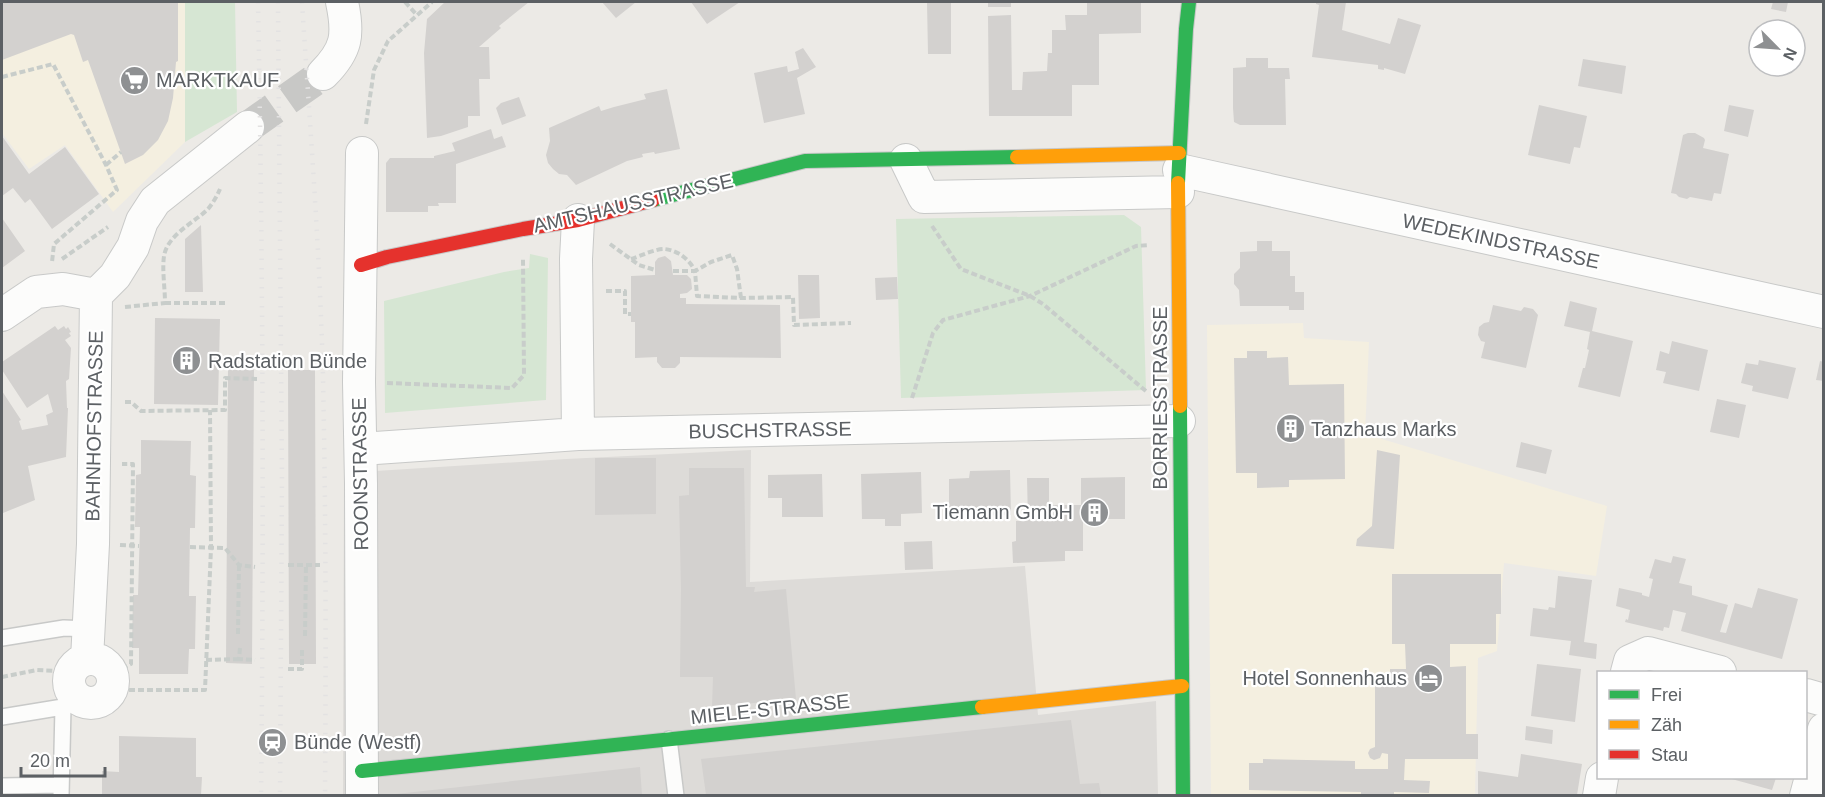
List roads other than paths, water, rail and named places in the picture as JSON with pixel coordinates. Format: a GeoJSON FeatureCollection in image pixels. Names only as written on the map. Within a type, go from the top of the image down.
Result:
{"type":"FeatureCollection","features":[{"type":"Feature","properties":{"kind":"street"},"geometry":{"type":"LineString","coordinates":[[323,74],[342,50],[346,36],[342,2]]}},
{"type":"Feature","properties":{"kind":"street","name":"BORRIESSTRASSE"},"geometry":{"type":"LineString","coordinates":[[1183,795],[1179,172],[1189,2]]}},
{"type":"Feature","properties":{"kind":"street"},"geometry":{"type":"LineString","coordinates":[[2,315],[36,292],[63,289],[96,303],[134,247],[142,221],[155,201],[248,127]]}},
{"type":"Feature","properties":{"kind":"street","name":"ROONSTRASSE"},"geometry":{"type":"LineString","coordinates":[[362,153],[359,382],[362,783]]}},
{"type":"Feature","properties":{"kind":"street"},"geometry":{"type":"LineString","coordinates":[[906,160],[924,197],[1179,172]]}},
{"type":"Feature","properties":{"kind":"street","name":"AMTSHAUSSTRASSE"},"geometry":{"type":"LineString","coordinates":[[361,265],[387,257],[578,220],[805,161],[906,160],[1179,172]]}},
{"type":"Feature","properties":{"kind":"street","name":"WEDEKINDSTRASSE"},"geometry":{"type":"LineString","coordinates":[[1179,172],[1824,312]]}},
{"type":"Feature","properties":{"kind":"street"},"geometry":{"type":"LineString","coordinates":[[578,220],[576,260],[578,434]]}},
{"type":"Feature","properties":{"kind":"street","name":"BAHNHOFSTRASSE"},"geometry":{"type":"LineString","coordinates":[[86,675],[93,544],[96,303]]}},
{"type":"Feature","properties":{"kind":"street","name":"BUSCHSTRASSE"},"geometry":{"type":"LineString","coordinates":[[361,449],[578,434],[1179,421]]}},
{"type":"Feature","properties":{"kind":"street"},"geometry":{"type":"LineString","coordinates":[[1627,671],[1630,661],[1648,653],[1715,671]]}},
{"type":"Feature","properties":{"kind":"street","name":"MIELE-STRASSE"},"geometry":{"type":"LineString","coordinates":[[362,783],[669,739],[1182,686]]}},
{"type":"Feature","properties":{"kind":"street"},"geometry":{"type":"LineString","coordinates":[[1807,695],[1824,700]]}},
{"type":"Feature","properties":{"kind":"street"},"geometry":{"type":"LineString","coordinates":[[1806,795],[1824,729]]}},
{"type":"Feature","properties":{"kind":"street"},"geometry":{"type":"LineString","coordinates":[[1599,795],[1602,779]]}},
{"type":"Feature","properties":{"kind":"lane"},"geometry":{"type":"LineString","coordinates":[[2,638],[64,627],[86,675],[61,790],[2,786]]}},
{"type":"Feature","properties":{"kind":"lane"},"geometry":{"type":"LineString","coordinates":[[2,717],[86,675]]}},
{"type":"Feature","properties":{"kind":"lane"},"geometry":{"type":"LineString","coordinates":[[669,739],[676,795]]}},
{"type":"Feature","properties":{"kind":"tunnel"},"geometry":{"type":"LineString","coordinates":[[248,127],[323,74]]}},
{"type":"Feature","properties":{"kind":"railway"},"geometry":{"type":"LineString","coordinates":[[258,2],[262,399],[261,796]]}},
{"type":"Feature","properties":{"kind":"railway"},"geometry":{"type":"LineString","coordinates":[[278,2],[282,479],[280,796]]}},
{"type":"Feature","properties":{"kind":"railway"},"geometry":{"type":"LineString","coordinates":[[302,2],[322,331],[326,587],[325,796]]}},
{"type":"Feature","properties":{"kind":"place","name":"MARKTKAUF"},"geometry":{"type":"Point","coordinates":[135,80]}},
{"type":"Feature","properties":{"kind":"place","name":"Radstation Bünde"},"geometry":{"type":"Point","coordinates":[187,361]}},
{"type":"Feature","properties":{"kind":"place","name":"Tanzhaus Marks"},"geometry":{"type":"Point","coordinates":[1290,429]}},
{"type":"Feature","properties":{"kind":"place","name":"Tiemann GmbH"},"geometry":{"type":"Point","coordinates":[1094,512]}},
{"type":"Feature","properties":{"kind":"place","name":"Hotel Sonnenhaus"},"geometry":{"type":"Point","coordinates":[1428,678]}},
{"type":"Feature","properties":{"kind":"place","name":"Bünde (Westf)"},"geometry":{"type":"Point","coordinates":[273,742]}}]}
